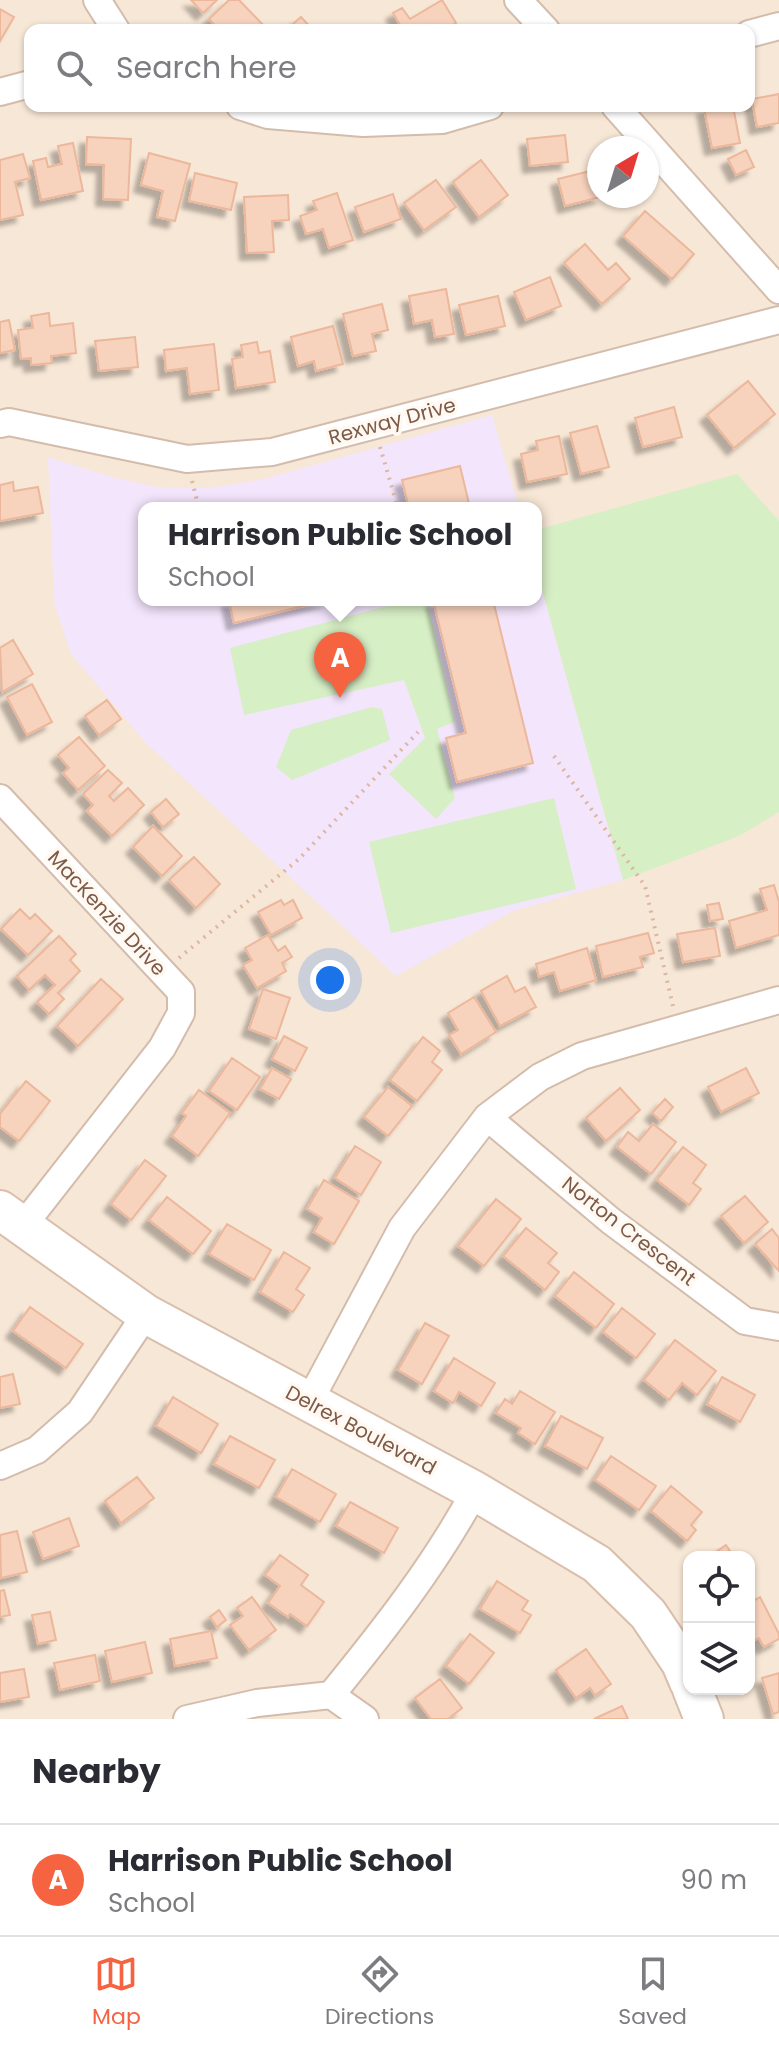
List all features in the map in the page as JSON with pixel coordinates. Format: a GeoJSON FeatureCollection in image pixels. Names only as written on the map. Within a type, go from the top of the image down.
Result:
{"type":"FeatureCollection","features":[{"type":"Feature","properties":{"kind":"street"},"geometry":{"type":"LineString","coordinates":[[97,0],[112,24]]}},
{"type":"Feature","properties":{"kind":"street"},"geometry":{"type":"LineString","coordinates":[[518,0],[540,24]]}},
{"type":"Feature","properties":{"kind":"street"},"geometry":{"type":"LineString","coordinates":[[755,32],[779,26]]}},
{"type":"Feature","properties":{"kind":"street"},"geometry":{"type":"LineString","coordinates":[[0,92],[24,86]]}},
{"type":"Feature","properties":{"kind":"street"},"geometry":{"type":"LineString","coordinates":[[259,112],[363,123],[442,120],[469,112]]}},
{"type":"Feature","properties":{"kind":"street"},"geometry":{"type":"LineString","coordinates":[[620,112],[779,290]]}},
{"type":"Feature","properties":{"kind":"street","name":"Rexway Drive"},"geometry":{"type":"LineString","coordinates":[[0,424],[9,422],[187,459],[272,452],[779,320]]}},
{"type":"Feature","properties":{"kind":"street","name":"MacKenzie Drive"},"geometry":{"type":"LineString","coordinates":[[0,798],[181,992],[181,1013],[162,1048],[11,1219]]}},
{"type":"Feature","properties":{"kind":"street"},"geometry":{"type":"LineString","coordinates":[[309,1402],[402,1228],[487,1117],[540,1077],[582,1056],[779,1000]]}},
{"type":"Feature","properties":{"kind":"street","name":"Norton Crescent"},"geometry":{"type":"LineString","coordinates":[[487,1117],[611,1221],[745,1321],[779,1327]]}},
{"type":"Feature","properties":{"kind":"street","name":"Delrex Boulevard"},"geometry":{"type":"LineString","coordinates":[[11,1219],[146,1314],[475,1491],[597,1564],[648,1614],[683,1668]]}},
{"type":"Feature","properties":{"kind":"street"},"geometry":{"type":"LineString","coordinates":[[0,1466],[37,1450],[80,1412],[146,1314]]}},
{"type":"Feature","properties":{"kind":"street"},"geometry":{"type":"LineString","coordinates":[[331,1695],[400,1611],[455,1529],[475,1491]]}},
{"type":"Feature","properties":{"kind":"street"},"geometry":{"type":"LineString","coordinates":[[187,1719],[257,1703],[331,1695],[365,1719]]}},
{"type":"Feature","properties":{"kind":"street"},"geometry":{"type":"LineString","coordinates":[[694,1695],[704,1719]]}},
{"type":"Feature","properties":{"kind":"path"},"geometry":{"type":"LineString","coordinates":[[374,426],[396,502]]}},
{"type":"Feature","properties":{"kind":"path"},"geometry":{"type":"LineString","coordinates":[[163,972],[299,859],[418,732]]}},
{"type":"Feature","properties":{"kind":"path"},"geometry":{"type":"LineString","coordinates":[[554,756],[645,886],[678,1028]]}},
{"type":"Feature","properties":{"kind":"shaded area"},"geometry":{"type":"Polygon","coordinates":[[[0,0],[779,0],[779,1719],[0,1719],[0,0]]]}},
{"type":"Feature","properties":{"kind":"shaded area"},"geometry":{"type":"Polygon","coordinates":[[[492,415],[517,502],[138,502],[138,606],[542,606],[542,590],[623,880],[513,911],[396,976],[145,742],[71,654],[54,602],[48,457],[115,478],[158,487],[208,488],[260,480],[492,415]]]}},
{"type":"Feature","properties":{"kind":"green space"},"geometry":{"type":"Polygon","coordinates":[[[737,474],[779,521],[779,812],[739,836],[623,880],[542,590],[542,528],[737,474]]]}},
{"type":"Feature","properties":{"kind":"green space"},"geometry":{"type":"Polygon","coordinates":[[[388,606],[428,606],[455,722],[437,729],[455,798],[436,819],[389,774],[425,738],[404,680],[244,715],[230,648],[388,606]]]}},
{"type":"Feature","properties":{"kind":"green space"},"geometry":{"type":"Polygon","coordinates":[[[372,707],[382,709],[390,740],[292,780],[276,767],[291,730],[372,707]]]}},
{"type":"Feature","properties":{"kind":"green space"},"geometry":{"type":"Polygon","coordinates":[[[554,798],[576,889],[391,933],[369,842],[554,798]]]}},
{"type":"Feature","properties":{"kind":"building"},"geometry":{"type":"Polygon","coordinates":[[[191,0],[217,0],[203,13],[191,0]]]}},
{"type":"Feature","properties":{"kind":"building"},"geometry":{"type":"Polygon","coordinates":[[[229,0],[239,0],[262,24],[214,24],[209,19],[229,0]]]}},
{"type":"Feature","properties":{"kind":"building"},"geometry":{"type":"Polygon","coordinates":[[[442,0],[456,23],[399,24],[393,13],[402,8],[410,19],[442,0]]]}},
{"type":"Feature","properties":{"kind":"building"},"geometry":{"type":"Polygon","coordinates":[[[0,9],[14,17],[0,41],[0,9]]]}},
{"type":"Feature","properties":{"kind":"building"},"geometry":{"type":"Polygon","coordinates":[[[301,17],[307,24],[293,24],[301,17]]]}},
{"type":"Feature","properties":{"kind":"building"},"geometry":{"type":"Polygon","coordinates":[[[779,94],[779,123],[757,127],[755,98],[779,94]]]}},
{"type":"Feature","properties":{"kind":"building"},"geometry":{"type":"Polygon","coordinates":[[[705,112],[734,112],[740,143],[712,148],[705,112]]]}},
{"type":"Feature","properties":{"kind":"building"},"geometry":{"type":"Polygon","coordinates":[[[565,135],[568,162],[530,166],[527,139],[565,135]]]}},
{"type":"Feature","properties":{"kind":"building"},"geometry":{"type":"Polygon","coordinates":[[[87,137],[131,139],[128,200],[103,199],[104,165],[86,164],[87,137]]]}},
{"type":"Feature","properties":{"kind":"building"},"geometry":{"type":"Polygon","coordinates":[[[73,143],[83,191],[41,200],[33,161],[46,158],[48,167],[62,164],[58,146],[73,143]]]}},
{"type":"Feature","properties":{"kind":"building"},"geometry":{"type":"Polygon","coordinates":[[[746,150],[754,167],[736,175],[728,159],[746,150]]]}},
{"type":"Feature","properties":{"kind":"building"},"geometry":{"type":"Polygon","coordinates":[[[149,153],[190,164],[175,221],[157,217],[163,191],[141,185],[149,153]]]}},
{"type":"Feature","properties":{"kind":"building"},"geometry":{"type":"Polygon","coordinates":[[[23,154],[30,178],[15,182],[23,215],[0,220],[0,160],[23,154]]]}},
{"type":"Feature","properties":{"kind":"building"},"geometry":{"type":"Polygon","coordinates":[[[481,160],[508,195],[479,217],[453,182],[481,160]]]}},
{"type":"Feature","properties":{"kind":"building"},"geometry":{"type":"Polygon","coordinates":[[[587,172],[587,200],[565,206],[558,179],[587,172]]]}},
{"type":"Feature","properties":{"kind":"building"},"geometry":{"type":"Polygon","coordinates":[[[195,173],[237,183],[231,210],[189,201],[195,173]]]}},
{"type":"Feature","properties":{"kind":"building"},"geometry":{"type":"Polygon","coordinates":[[[436,180],[456,207],[424,230],[404,203],[436,180]]]}},
{"type":"Feature","properties":{"kind":"building"},"geometry":{"type":"Polygon","coordinates":[[[337,193],[353,240],[329,248],[323,229],[306,234],[300,216],[317,210],[313,201],[337,193]]]}},
{"type":"Feature","properties":{"kind":"building"},"geometry":{"type":"Polygon","coordinates":[[[393,194],[401,219],[364,232],[355,207],[393,194]]]}},
{"type":"Feature","properties":{"kind":"building"},"geometry":{"type":"Polygon","coordinates":[[[288,195],[289,220],[272,221],[274,252],[247,253],[244,197],[288,195]]]}},
{"type":"Feature","properties":{"kind":"building"},"geometry":{"type":"Polygon","coordinates":[[[645,211],[694,254],[672,279],[623,236],[645,211]]]}},
{"type":"Feature","properties":{"kind":"building"},"geometry":{"type":"Polygon","coordinates":[[[585,244],[608,270],[616,263],[630,279],[602,304],[564,263],[585,244]]]}},
{"type":"Feature","properties":{"kind":"building"},"geometry":{"type":"Polygon","coordinates":[[[550,277],[561,306],[526,320],[514,292],[550,277]]]}},
{"type":"Feature","properties":{"kind":"building"},"geometry":{"type":"Polygon","coordinates":[[[446,289],[454,334],[435,337],[432,320],[414,324],[409,296],[446,289]]]}},
{"type":"Feature","properties":{"kind":"building"},"geometry":{"type":"Polygon","coordinates":[[[498,296],[505,326],[466,335],[459,305],[498,296]]]}},
{"type":"Feature","properties":{"kind":"building"},"geometry":{"type":"Polygon","coordinates":[[[382,304],[388,330],[372,334],[376,351],[353,356],[343,314],[382,304]]]}},
{"type":"Feature","properties":{"kind":"building"},"geometry":{"type":"Polygon","coordinates":[[[49,313],[50,326],[73,323],[76,353],[51,356],[52,363],[31,365],[31,358],[21,359],[18,330],[33,328],[31,316],[49,313]]]}},
{"type":"Feature","properties":{"kind":"building"},"geometry":{"type":"Polygon","coordinates":[[[9,320],[15,350],[0,353],[0,322],[9,320]]]}},
{"type":"Feature","properties":{"kind":"building"},"geometry":{"type":"Polygon","coordinates":[[[333,326],[343,364],[316,371],[314,361],[298,366],[291,337],[333,326]]]}},
{"type":"Feature","properties":{"kind":"building"},"geometry":{"type":"Polygon","coordinates":[[[135,337],[138,367],[99,371],[95,341],[135,337]]]}},
{"type":"Feature","properties":{"kind":"building"},"geometry":{"type":"Polygon","coordinates":[[[257,342],[259,353],[270,351],[275,382],[236,388],[232,359],[243,357],[241,345],[257,342]]]}},
{"type":"Feature","properties":{"kind":"building"},"geometry":{"type":"Polygon","coordinates":[[[214,344],[219,390],[190,394],[187,368],[166,371],[164,350],[214,344]]]}},
{"type":"Feature","properties":{"kind":"building"},"geometry":{"type":"Polygon","coordinates":[[[748,381],[775,414],[734,448],[707,415],[748,381]]]}},
{"type":"Feature","properties":{"kind":"building"},"geometry":{"type":"Polygon","coordinates":[[[674,407],[682,437],[643,447],[635,418],[674,407]]]}},
{"type":"Feature","properties":{"kind":"building"},"geometry":{"type":"Polygon","coordinates":[[[597,426],[609,467],[581,474],[570,433],[597,426]]]}},
{"type":"Feature","properties":{"kind":"building"},"geometry":{"type":"Polygon","coordinates":[[[559,436],[567,474],[527,482],[521,454],[538,450],[536,441],[559,436]]]}},
{"type":"Feature","properties":{"kind":"building"},"geometry":{"type":"Polygon","coordinates":[[[460,466],[469,502],[408,502],[402,480],[460,466]]]}},
{"type":"Feature","properties":{"kind":"building"},"geometry":{"type":"Polygon","coordinates":[[[13,482],[14,491],[38,487],[43,513],[0,521],[0,485],[13,482]]]}},
{"type":"Feature","properties":{"kind":"building"},"geometry":{"type":"Polygon","coordinates":[[[230,606],[303,606],[234,623],[230,606]]]}},
{"type":"Feature","properties":{"kind":"building"},"geometry":{"type":"Polygon","coordinates":[[[434,606],[494,606],[533,763],[457,782],[446,738],[466,733],[434,606]]]}},
{"type":"Feature","properties":{"kind":"building"},"geometry":{"type":"Polygon","coordinates":[[[13,640],[33,674],[2,692],[0,648],[13,640]]]}},
{"type":"Feature","properties":{"kind":"building"},"geometry":{"type":"Polygon","coordinates":[[[32,684],[52,722],[27,735],[7,697],[32,684]]]}},
{"type":"Feature","properties":{"kind":"building"},"geometry":{"type":"Polygon","coordinates":[[[107,700],[121,719],[99,735],[85,716],[107,700]]]}},
{"type":"Feature","properties":{"kind":"building"},"geometry":{"type":"Polygon","coordinates":[[[79,737],[105,766],[78,790],[63,773],[69,768],[58,755],[79,737]]]}},
{"type":"Feature","properties":{"kind":"building"},"geometry":{"type":"Polygon","coordinates":[[[108,770],[122,783],[109,796],[114,801],[128,788],[144,805],[112,836],[87,811],[93,805],[83,794],[108,770]]]}},
{"type":"Feature","properties":{"kind":"building"},"geometry":{"type":"Polygon","coordinates":[[[166,799],[179,814],[163,827],[151,812],[166,799]]]}},
{"type":"Feature","properties":{"kind":"building"},"geometry":{"type":"Polygon","coordinates":[[[153,826],[182,856],[162,876],[133,847],[153,826]]]}},
{"type":"Feature","properties":{"kind":"building"},"geometry":{"type":"Polygon","coordinates":[[[194,857],[220,884],[196,908],[169,880],[194,857]]]}},
{"type":"Feature","properties":{"kind":"building"},"geometry":{"type":"Polygon","coordinates":[[[774,885],[779,902],[779,935],[736,948],[729,921],[767,910],[760,889],[774,885]]]}},
{"type":"Feature","properties":{"kind":"building"},"geometry":{"type":"Polygon","coordinates":[[[281,900],[284,905],[293,900],[302,918],[271,935],[258,912],[281,900]]]}},
{"type":"Feature","properties":{"kind":"building"},"geometry":{"type":"Polygon","coordinates":[[[719,903],[723,919],[710,921],[707,905],[719,903]]]}},
{"type":"Feature","properties":{"kind":"building"},"geometry":{"type":"Polygon","coordinates":[[[20,909],[30,919],[35,914],[52,931],[28,955],[1,929],[20,909]]]}},
{"type":"Feature","properties":{"kind":"building"},"geometry":{"type":"Polygon","coordinates":[[[715,928],[720,956],[683,962],[677,934],[715,928]]]}},
{"type":"Feature","properties":{"kind":"building"},"geometry":{"type":"Polygon","coordinates":[[[648,933],[654,953],[640,957],[643,967],[603,977],[596,946],[648,933]]]}},
{"type":"Feature","properties":{"kind":"building"},"geometry":{"type":"Polygon","coordinates":[[[268,935],[278,951],[285,946],[292,957],[282,963],[286,971],[257,988],[243,965],[252,960],[245,948],[268,935]]]}},
{"type":"Feature","properties":{"kind":"building"},"geometry":{"type":"Polygon","coordinates":[[[59,936],[76,954],[70,960],[80,971],[58,993],[64,999],[49,1014],[37,1002],[55,985],[45,975],[29,990],[17,976],[59,936]]]}},
{"type":"Feature","properties":{"kind":"building"},"geometry":{"type":"Polygon","coordinates":[[[587,948],[596,980],[560,991],[554,972],[539,977],[536,964],[587,948]]]}},
{"type":"Feature","properties":{"kind":"building"},"geometry":{"type":"Polygon","coordinates":[[[507,976],[515,992],[525,987],[536,1007],[500,1026],[481,991],[507,976]]]}},
{"type":"Feature","properties":{"kind":"building"},"geometry":{"type":"Polygon","coordinates":[[[101,979],[123,999],[78,1046],[57,1026],[101,979]]]}},
{"type":"Feature","properties":{"kind":"building"},"geometry":{"type":"Polygon","coordinates":[[[263,989],[290,998],[276,1039],[249,1029],[263,989]]]}},
{"type":"Feature","properties":{"kind":"building"},"geometry":{"type":"Polygon","coordinates":[[[474,997],[496,1032],[461,1054],[449,1035],[458,1030],[448,1013],[474,997]]]}},
{"type":"Feature","properties":{"kind":"building"},"geometry":{"type":"Polygon","coordinates":[[[284,1036],[307,1048],[295,1071],[272,1059],[284,1036]]]}},
{"type":"Feature","properties":{"kind":"building"},"geometry":{"type":"Polygon","coordinates":[[[423,1037],[440,1051],[432,1062],[442,1070],[417,1101],[390,1080],[423,1037]]]}},
{"type":"Feature","properties":{"kind":"building"},"geometry":{"type":"Polygon","coordinates":[[[232,1058],[260,1077],[237,1110],[209,1091],[232,1058]]]}},
{"type":"Feature","properties":{"kind":"building"},"geometry":{"type":"Polygon","coordinates":[[[272,1068],[291,1079],[279,1099],[260,1089],[272,1068]]]}},
{"type":"Feature","properties":{"kind":"building"},"geometry":{"type":"Polygon","coordinates":[[[746,1068],[759,1093],[721,1112],[708,1087],[746,1068]]]}},
{"type":"Feature","properties":{"kind":"building"},"geometry":{"type":"Polygon","coordinates":[[[26,1081],[50,1101],[19,1141],[0,1127],[0,1114],[26,1081]]]}},
{"type":"Feature","properties":{"kind":"building"},"geometry":{"type":"Polygon","coordinates":[[[388,1087],[412,1106],[388,1136],[364,1117],[388,1087]]]}},
{"type":"Feature","properties":{"kind":"building"},"geometry":{"type":"Polygon","coordinates":[[[620,1088],[640,1110],[606,1141],[586,1118],[620,1088]]]}},
{"type":"Feature","properties":{"kind":"building"},"geometry":{"type":"Polygon","coordinates":[[[199,1090],[230,1113],[198,1156],[172,1136],[186,1116],[182,1113],[199,1090]]]}},
{"type":"Feature","properties":{"kind":"building"},"geometry":{"type":"Polygon","coordinates":[[[665,1099],[673,1107],[661,1121],[652,1113],[665,1099]]]}},
{"type":"Feature","properties":{"kind":"building"},"geometry":{"type":"Polygon","coordinates":[[[653,1124],[676,1142],[651,1174],[617,1147],[628,1132],[639,1141],[653,1124]]]}},
{"type":"Feature","properties":{"kind":"building"},"geometry":{"type":"Polygon","coordinates":[[[355,1146],[381,1162],[361,1195],[335,1178],[355,1146]]]}},
{"type":"Feature","properties":{"kind":"building"},"geometry":{"type":"Polygon","coordinates":[[[683,1147],[706,1165],[693,1183],[701,1189],[689,1205],[657,1180],[683,1147]]]}},
{"type":"Feature","properties":{"kind":"building"},"geometry":{"type":"Polygon","coordinates":[[[145,1160],[166,1176],[131,1220],[111,1204],[145,1160]]]}},
{"type":"Feature","properties":{"kind":"building"},"geometry":{"type":"Polygon","coordinates":[[[324,1180],[359,1201],[334,1244],[314,1232],[322,1218],[307,1209],[324,1180]]]}},
{"type":"Feature","properties":{"kind":"building"},"geometry":{"type":"Polygon","coordinates":[[[745,1196],[768,1222],[744,1243],[721,1216],[745,1196]]]}},
{"type":"Feature","properties":{"kind":"building"},"geometry":{"type":"Polygon","coordinates":[[[167,1197],[211,1231],[193,1254],[149,1220],[167,1197]]]}},
{"type":"Feature","properties":{"kind":"building"},"geometry":{"type":"Polygon","coordinates":[[[496,1199],[521,1219],[484,1266],[458,1246],[496,1199]]]}},
{"type":"Feature","properties":{"kind":"building"},"geometry":{"type":"Polygon","coordinates":[[[227,1224],[271,1250],[254,1280],[209,1254],[227,1224]]]}},
{"type":"Feature","properties":{"kind":"building"},"geometry":{"type":"Polygon","coordinates":[[[526,1228],[557,1253],[548,1263],[559,1272],[545,1290],[503,1256],[526,1228]]]}},
{"type":"Feature","properties":{"kind":"building"},"geometry":{"type":"Polygon","coordinates":[[[772,1229],[779,1238],[779,1271],[755,1244],[772,1229]]]}},
{"type":"Feature","properties":{"kind":"building"},"geometry":{"type":"Polygon","coordinates":[[[284,1252],[310,1268],[296,1289],[304,1295],[293,1312],[260,1292],[284,1252]]]}},
{"type":"Feature","properties":{"kind":"building"},"geometry":{"type":"Polygon","coordinates":[[[574,1272],[614,1304],[596,1328],[555,1296],[574,1272]]]}},
{"type":"Feature","properties":{"kind":"building"},"geometry":{"type":"Polygon","coordinates":[[[30,1307],[83,1344],[66,1368],[13,1331],[30,1307]]]}},
{"type":"Feature","properties":{"kind":"building"},"geometry":{"type":"Polygon","coordinates":[[[622,1308],[655,1334],[636,1358],[603,1332],[622,1308]]]}},
{"type":"Feature","properties":{"kind":"building"},"geometry":{"type":"Polygon","coordinates":[[[425,1323],[449,1336],[422,1384],[398,1370],[425,1323]]]}},
{"type":"Feature","properties":{"kind":"building"},"geometry":{"type":"Polygon","coordinates":[[[675,1340],[716,1371],[697,1395],[682,1383],[669,1400],[644,1380],[675,1340]]]}},
{"type":"Feature","properties":{"kind":"building"},"geometry":{"type":"Polygon","coordinates":[[[454,1358],[495,1383],[481,1406],[459,1392],[453,1403],[434,1391],[454,1358]]]}},
{"type":"Feature","properties":{"kind":"building"},"geometry":{"type":"Polygon","coordinates":[[[13,1374],[20,1404],[0,1408],[0,1377],[13,1374]]]}},
{"type":"Feature","properties":{"kind":"building"},"geometry":{"type":"Polygon","coordinates":[[[722,1377],[755,1395],[740,1422],[707,1404],[722,1377]]]}},
{"type":"Feature","properties":{"kind":"building"},"geometry":{"type":"Polygon","coordinates":[[[520,1391],[555,1412],[535,1444],[518,1433],[521,1428],[496,1413],[505,1399],[512,1404],[520,1391]]]}},
{"type":"Feature","properties":{"kind":"building"},"geometry":{"type":"Polygon","coordinates":[[[173,1397],[218,1424],[201,1453],[156,1426],[173,1397]]]}},
{"type":"Feature","properties":{"kind":"building"},"geometry":{"type":"Polygon","coordinates":[[[561,1416],[603,1438],[587,1469],[545,1446],[561,1416]]]}},
{"type":"Feature","properties":{"kind":"building"},"geometry":{"type":"Polygon","coordinates":[[[230,1436],[275,1460],[259,1488],[214,1464],[230,1436]]]}},
{"type":"Feature","properties":{"kind":"building"},"geometry":{"type":"Polygon","coordinates":[[[611,1456],[656,1486],[639,1510],[595,1480],[611,1456]]]}},
{"type":"Feature","properties":{"kind":"building"},"geometry":{"type":"Polygon","coordinates":[[[292,1469],[336,1494],[320,1522],[276,1497],[292,1469]]]}},
{"type":"Feature","properties":{"kind":"building"},"geometry":{"type":"Polygon","coordinates":[[[137,1477],[154,1498],[121,1523],[105,1501],[137,1477]]]}},
{"type":"Feature","properties":{"kind":"building"},"geometry":{"type":"Polygon","coordinates":[[[671,1486],[702,1512],[691,1525],[696,1530],[687,1541],[651,1511],[671,1486]]]}},
{"type":"Feature","properties":{"kind":"building"},"geometry":{"type":"Polygon","coordinates":[[[350,1502],[398,1528],[384,1553],[336,1526],[350,1502]]]}},
{"type":"Feature","properties":{"kind":"building"},"geometry":{"type":"Polygon","coordinates":[[[69,1518],[79,1546],[43,1559],[33,1532],[69,1518]]]}},
{"type":"Feature","properties":{"kind":"building"},"geometry":{"type":"Polygon","coordinates":[[[17,1531],[27,1572],[1,1578],[0,1535],[17,1531]]]}},
{"type":"Feature","properties":{"kind":"building"},"geometry":{"type":"Polygon","coordinates":[[[280,1555],[308,1575],[301,1585],[324,1602],[307,1626],[268,1603],[280,1586],[265,1575],[280,1555]]]}},
{"type":"Feature","properties":{"kind":"building"},"geometry":{"type":"Polygon","coordinates":[[[497,1581],[528,1601],[522,1610],[531,1615],[520,1633],[480,1609],[497,1581]]]}},
{"type":"Feature","properties":{"kind":"building"},"geometry":{"type":"Polygon","coordinates":[[[4,1590],[10,1615],[0,1617],[0,1591],[4,1590]]]}},
{"type":"Feature","properties":{"kind":"building"},"geometry":{"type":"Polygon","coordinates":[[[252,1597],[276,1630],[249,1650],[230,1625],[243,1616],[237,1608],[252,1597]]]}},
{"type":"Feature","properties":{"kind":"building"},"geometry":{"type":"Polygon","coordinates":[[[760,1597],[779,1634],[779,1639],[764,1647],[759,1638],[755,1640],[755,1600],[760,1597]]]}},
{"type":"Feature","properties":{"kind":"building"},"geometry":{"type":"Polygon","coordinates":[[[219,1610],[226,1620],[217,1627],[210,1617],[219,1610]]]}},
{"type":"Feature","properties":{"kind":"building"},"geometry":{"type":"Polygon","coordinates":[[[50,1612],[56,1640],[38,1644],[32,1615],[50,1612]]]}},
{"type":"Feature","properties":{"kind":"building"},"geometry":{"type":"Polygon","coordinates":[[[211,1631],[217,1658],[175,1666],[170,1639],[211,1631]]]}},
{"type":"Feature","properties":{"kind":"building"},"geometry":{"type":"Polygon","coordinates":[[[470,1634],[494,1653],[469,1684],[446,1666],[470,1634]]]}},
{"type":"Feature","properties":{"kind":"building"},"geometry":{"type":"Polygon","coordinates":[[[145,1642],[152,1673],[112,1682],[105,1651],[145,1642]]]}},
{"type":"Feature","properties":{"kind":"building"},"geometry":{"type":"Polygon","coordinates":[[[586,1649],[611,1684],[595,1695],[590,1688],[576,1698],[556,1670],[586,1649]]]}},
{"type":"Feature","properties":{"kind":"building"},"geometry":{"type":"Polygon","coordinates":[[[95,1655],[100,1681],[60,1690],[54,1663],[95,1655]]]}},
{"type":"Feature","properties":{"kind":"building"},"geometry":{"type":"Polygon","coordinates":[[[24,1669],[29,1697],[0,1702],[0,1673],[24,1669]]]}},
{"type":"Feature","properties":{"kind":"building"},"geometry":{"type":"Polygon","coordinates":[[[779,1673],[779,1712],[773,1714],[762,1678],[779,1673]]]}},
{"type":"Feature","properties":{"kind":"building"},"geometry":{"type":"Polygon","coordinates":[[[440,1679],[462,1708],[448,1719],[431,1719],[415,1698],[440,1679]]]}},
{"type":"Feature","properties":{"kind":"building"},"geometry":{"type":"Polygon","coordinates":[[[622,1706],[628,1719],[594,1719],[622,1706]]]}},
{"type":"Feature","properties":{"kind":"place","name":"Harrison Public School"},"geometry":{"type":"Point","coordinates":[340,698]}}]}
